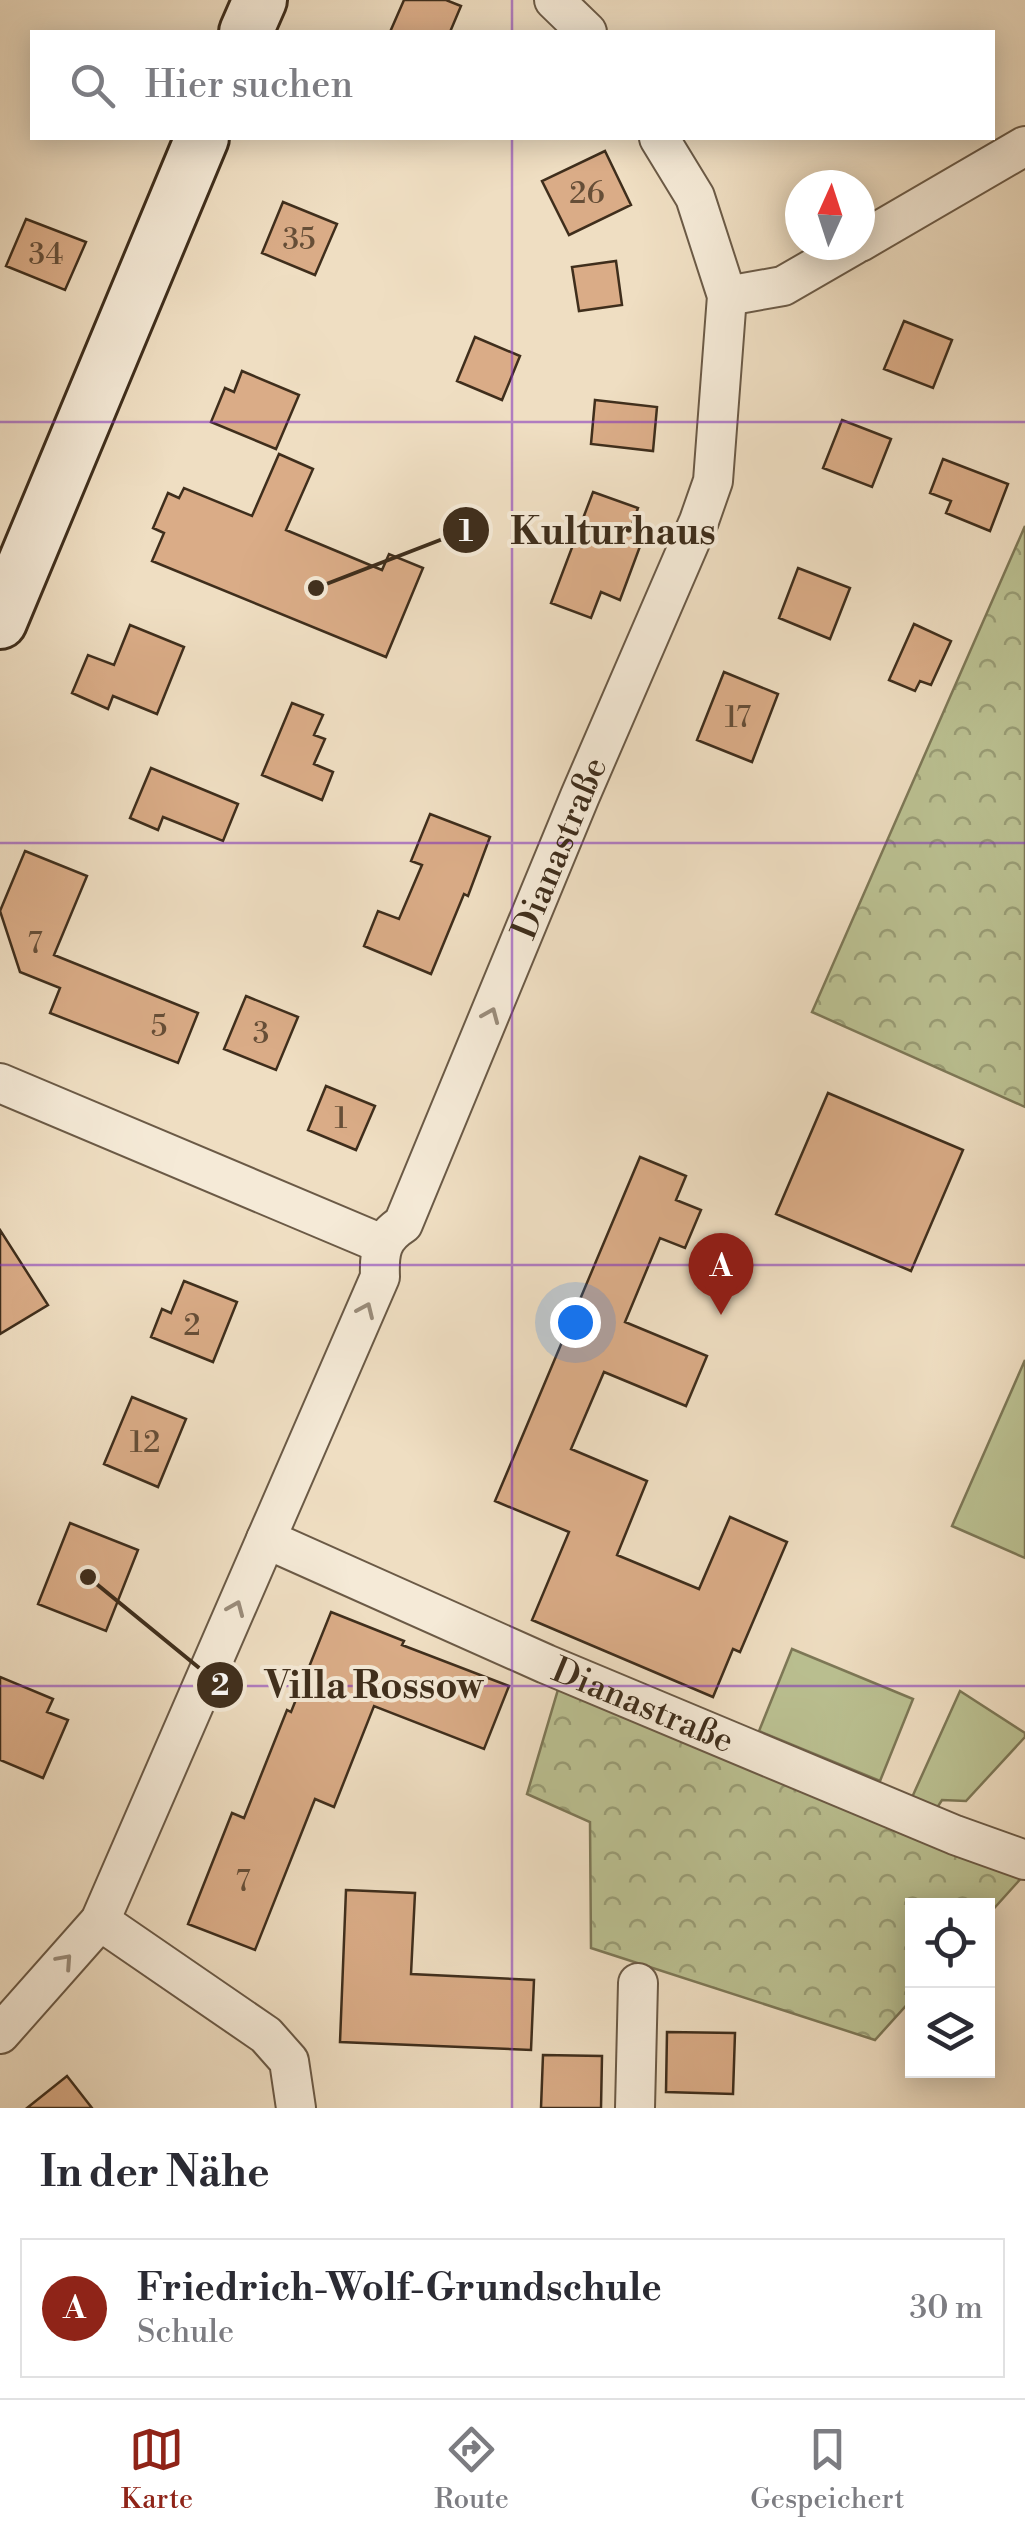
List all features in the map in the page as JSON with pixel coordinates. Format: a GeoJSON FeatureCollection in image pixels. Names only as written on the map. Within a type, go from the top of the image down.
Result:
{"type":"FeatureCollection","features":[{"type":"Feature","properties":{"kind":"street"},"geometry":{"type":"LineString","coordinates":[[247,30],[260,0]]}},
{"type":"Feature","properties":{"kind":"street"},"geometry":{"type":"LineString","coordinates":[[554,0],[586,30]]}},
{"type":"Feature","properties":{"kind":"street"},"geometry":{"type":"LineString","coordinates":[[0,622],[201,140]]}},
{"type":"Feature","properties":{"kind":"street","name":"Dianastraße"},"geometry":{"type":"LineString","coordinates":[[0,2034],[100,1921],[380,1278],[382,1244],[389,1233],[403,1224],[713,481],[727,296],[695,197],[660,140]]}},
{"type":"Feature","properties":{"kind":"street"},"geometry":{"type":"LineString","coordinates":[[875,233],[1025,146]]}},
{"type":"Feature","properties":{"kind":"street"},"geometry":{"type":"LineString","coordinates":[[727,296],[783,286],[828,260]]}},
{"type":"Feature","properties":{"kind":"street"},"geometry":{"type":"LineString","coordinates":[[0,1084],[382,1244]]}},
{"type":"Feature","properties":{"kind":"street","name":"Dianastraße"},"geometry":{"type":"LineString","coordinates":[[266,1540],[546,1664],[955,1835],[1025,1860]]}},
{"type":"Feature","properties":{"kind":"street"},"geometry":{"type":"LineString","coordinates":[[100,1921],[266,2035],[289,2061],[296,2108]]}},
{"type":"Feature","properties":{"kind":"street"},"geometry":{"type":"LineString","coordinates":[[635,2108],[638,1983]]}},
{"type":"Feature","properties":{"kind":"green space"},"geometry":{"type":"Polygon","coordinates":[[[1025,526],[1025,1107],[812,1012],[1025,526]]]}},
{"type":"Feature","properties":{"kind":"green space"},"geometry":{"type":"Polygon","coordinates":[[[1025,1360],[1025,1558],[952,1526],[1025,1360]]]}},
{"type":"Feature","properties":{"kind":"green space"},"geometry":{"type":"Polygon","coordinates":[[[792,1649],[913,1699],[880,1781],[759,1731],[792,1649]]]}},
{"type":"Feature","properties":{"kind":"green space"},"geometry":{"type":"Polygon","coordinates":[[[568,1656],[1025,1874],[995,1907],[995,1898],[905,1898],[905,2007],[875,2040],[591,1948],[590,1822],[527,1794],[568,1656]]]}},
{"type":"Feature","properties":{"kind":"green space"},"geometry":{"type":"Polygon","coordinates":[[[960,1691],[1025,1733],[1025,1737],[966,1801],[942,1800],[933,1814],[909,1804],[960,1691]]]}},
{"type":"Feature","properties":{"kind":"building"},"geometry":{"type":"Polygon","coordinates":[[[404,0],[446,0],[461,6],[451,30],[391,30],[404,0]]]}},
{"type":"Feature","properties":{"kind":"building"},"geometry":{"type":"Polygon","coordinates":[[[605,151],[631,205],[569,235],[542,181],[605,151]]]}},
{"type":"Feature","properties":{"kind":"building"},"geometry":{"type":"Polygon","coordinates":[[[283,202],[337,224],[315,275],[262,253],[283,202]]]}},
{"type":"Feature","properties":{"kind":"building"},"geometry":{"type":"Polygon","coordinates":[[[26,219],[86,242],[65,290],[6,266],[26,219]]]}},
{"type":"Feature","properties":{"kind":"building"},"geometry":{"type":"Polygon","coordinates":[[[616,261],[622,305],[579,311],[572,267],[616,261]]]}},
{"type":"Feature","properties":{"kind":"building"},"geometry":{"type":"Polygon","coordinates":[[[904,321],[952,340],[933,388],[884,369],[904,321]]]}},
{"type":"Feature","properties":{"kind":"building"},"geometry":{"type":"Polygon","coordinates":[[[475,337],[520,356],[502,400],[457,381],[475,337]]]}},
{"type":"Feature","properties":{"kind":"building"},"geometry":{"type":"Polygon","coordinates":[[[242,371],[299,395],[276,449],[211,422],[225,388],[234,392],[242,371]]]}},
{"type":"Feature","properties":{"kind":"building"},"geometry":{"type":"Polygon","coordinates":[[[595,400],[657,407],[653,451],[591,444],[595,400]]]}},
{"type":"Feature","properties":{"kind":"building"},"geometry":{"type":"Polygon","coordinates":[[[842,420],[891,439],[872,487],[823,468],[842,420]]]}},
{"type":"Feature","properties":{"kind":"building"},"geometry":{"type":"Polygon","coordinates":[[[279,454],[313,469],[286,530],[382,570],[389,554],[423,568],[386,657],[152,561],[164,533],[153,528],[168,493],[179,498],[184,488],[252,516],[279,454]]]}},
{"type":"Feature","properties":{"kind":"building"},"geometry":{"type":"Polygon","coordinates":[[[943,459],[1008,484],[990,531],[946,513],[951,501],[930,493],[943,459]]]}},
{"type":"Feature","properties":{"kind":"building"},"geometry":{"type":"Polygon","coordinates":[[[593,492],[638,508],[631,527],[645,533],[620,600],[601,592],[591,618],[551,603],[593,492]]]}},
{"type":"Feature","properties":{"kind":"building"},"geometry":{"type":"Polygon","coordinates":[[[798,568],[850,588],[830,639],[779,618],[798,568]]]}},
{"type":"Feature","properties":{"kind":"building"},"geometry":{"type":"Polygon","coordinates":[[[914,624],[951,641],[931,685],[920,681],[915,691],[889,680],[914,624]]]}},
{"type":"Feature","properties":{"kind":"building"},"geometry":{"type":"Polygon","coordinates":[[[130,625],[184,647],[157,714],[113,696],[108,709],[72,693],[88,655],[114,665],[130,625]]]}},
{"type":"Feature","properties":{"kind":"building"},"geometry":{"type":"Polygon","coordinates":[[[724,672],[778,694],[752,762],[697,740],[724,672]]]}},
{"type":"Feature","properties":{"kind":"building"},"geometry":{"type":"Polygon","coordinates":[[[292,703],[323,715],[314,735],[325,739],[314,764],[333,772],[322,800],[262,775],[292,703]]]}},
{"type":"Feature","properties":{"kind":"building"},"geometry":{"type":"Polygon","coordinates":[[[151,768],[238,804],[223,841],[163,817],[158,830],[130,818],[151,768]]]}},
{"type":"Feature","properties":{"kind":"building"},"geometry":{"type":"Polygon","coordinates":[[[430,814],[490,837],[468,896],[464,894],[431,974],[364,946],[378,911],[399,919],[422,865],[411,861],[430,814]]]}},
{"type":"Feature","properties":{"kind":"building"},"geometry":{"type":"Polygon","coordinates":[[[25,851],[87,876],[54,955],[198,1013],[178,1063],[50,1013],[60,988],[20,972],[0,911],[25,851]]]}},
{"type":"Feature","properties":{"kind":"building"},"geometry":{"type":"Polygon","coordinates":[[[246,996],[298,1017],[276,1070],[224,1049],[246,996]]]}},
{"type":"Feature","properties":{"kind":"building"},"geometry":{"type":"Polygon","coordinates":[[[326,1086],[375,1106],[356,1150],[308,1130],[326,1086]]]}},
{"type":"Feature","properties":{"kind":"building"},"geometry":{"type":"Polygon","coordinates":[[[828,1093],[963,1150],[911,1271],[776,1214],[828,1093]]]}},
{"type":"Feature","properties":{"kind":"building"},"geometry":{"type":"Polygon","coordinates":[[[640,1157],[686,1176],[676,1200],[701,1210],[685,1248],[660,1238],[625,1322],[707,1356],[686,1406],[604,1372],[571,1449],[647,1481],[617,1555],[699,1589],[730,1517],[787,1542],[740,1652],[733,1649],[713,1697],[532,1620],[569,1532],[495,1501],[640,1157]]]}},
{"type":"Feature","properties":{"kind":"building"},"geometry":{"type":"Polygon","coordinates":[[[0,1230],[48,1305],[0,1334],[0,1230]]]}},
{"type":"Feature","properties":{"kind":"building"},"geometry":{"type":"Polygon","coordinates":[[[184,1281],[237,1302],[213,1362],[151,1337],[162,1309],[171,1313],[184,1281]]]}},
{"type":"Feature","properties":{"kind":"building"},"geometry":{"type":"Polygon","coordinates":[[[132,1397],[186,1419],[158,1487],[104,1464],[132,1397]]]}},
{"type":"Feature","properties":{"kind":"building"},"geometry":{"type":"Polygon","coordinates":[[[70,1523],[138,1550],[106,1631],[38,1604],[70,1523]]]}},
{"type":"Feature","properties":{"kind":"building"},"geometry":{"type":"Polygon","coordinates":[[[331,1612],[404,1641],[402,1645],[509,1686],[484,1749],[374,1706],[334,1807],[315,1799],[255,1950],[188,1924],[232,1813],[244,1818],[331,1612]]]}},
{"type":"Feature","properties":{"kind":"building"},"geometry":{"type":"Polygon","coordinates":[[[0,1677],[53,1699],[47,1712],[68,1720],[43,1778],[0,1760],[0,1677]]]}},
{"type":"Feature","properties":{"kind":"building"},"geometry":{"type":"Polygon","coordinates":[[[346,1890],[415,1893],[411,1974],[534,1980],[531,2050],[340,2042],[346,1890]]]}},
{"type":"Feature","properties":{"kind":"building"},"geometry":{"type":"Polygon","coordinates":[[[667,2032],[735,2033],[733,2094],[666,2092],[667,2032]]]}},
{"type":"Feature","properties":{"kind":"building"},"geometry":{"type":"Polygon","coordinates":[[[543,2055],[602,2056],[601,2108],[541,2108],[543,2055]]]}},
{"type":"Feature","properties":{"kind":"building"},"geometry":{"type":"Polygon","coordinates":[[[67,2076],[92,2108],[27,2108],[67,2076]]]}},
{"type":"Feature","properties":{"kind":"place","name":"Kulturhaus"},"geometry":{"type":"Point","coordinates":[316,588]}},
{"type":"Feature","properties":{"kind":"place","name":"Friedrich-Wolf-Grundschule"},"geometry":{"type":"Point","coordinates":[721,1315]}},
{"type":"Feature","properties":{"kind":"place","name":"Villa Rossow"},"geometry":{"type":"Point","coordinates":[88,1577]}}]}
